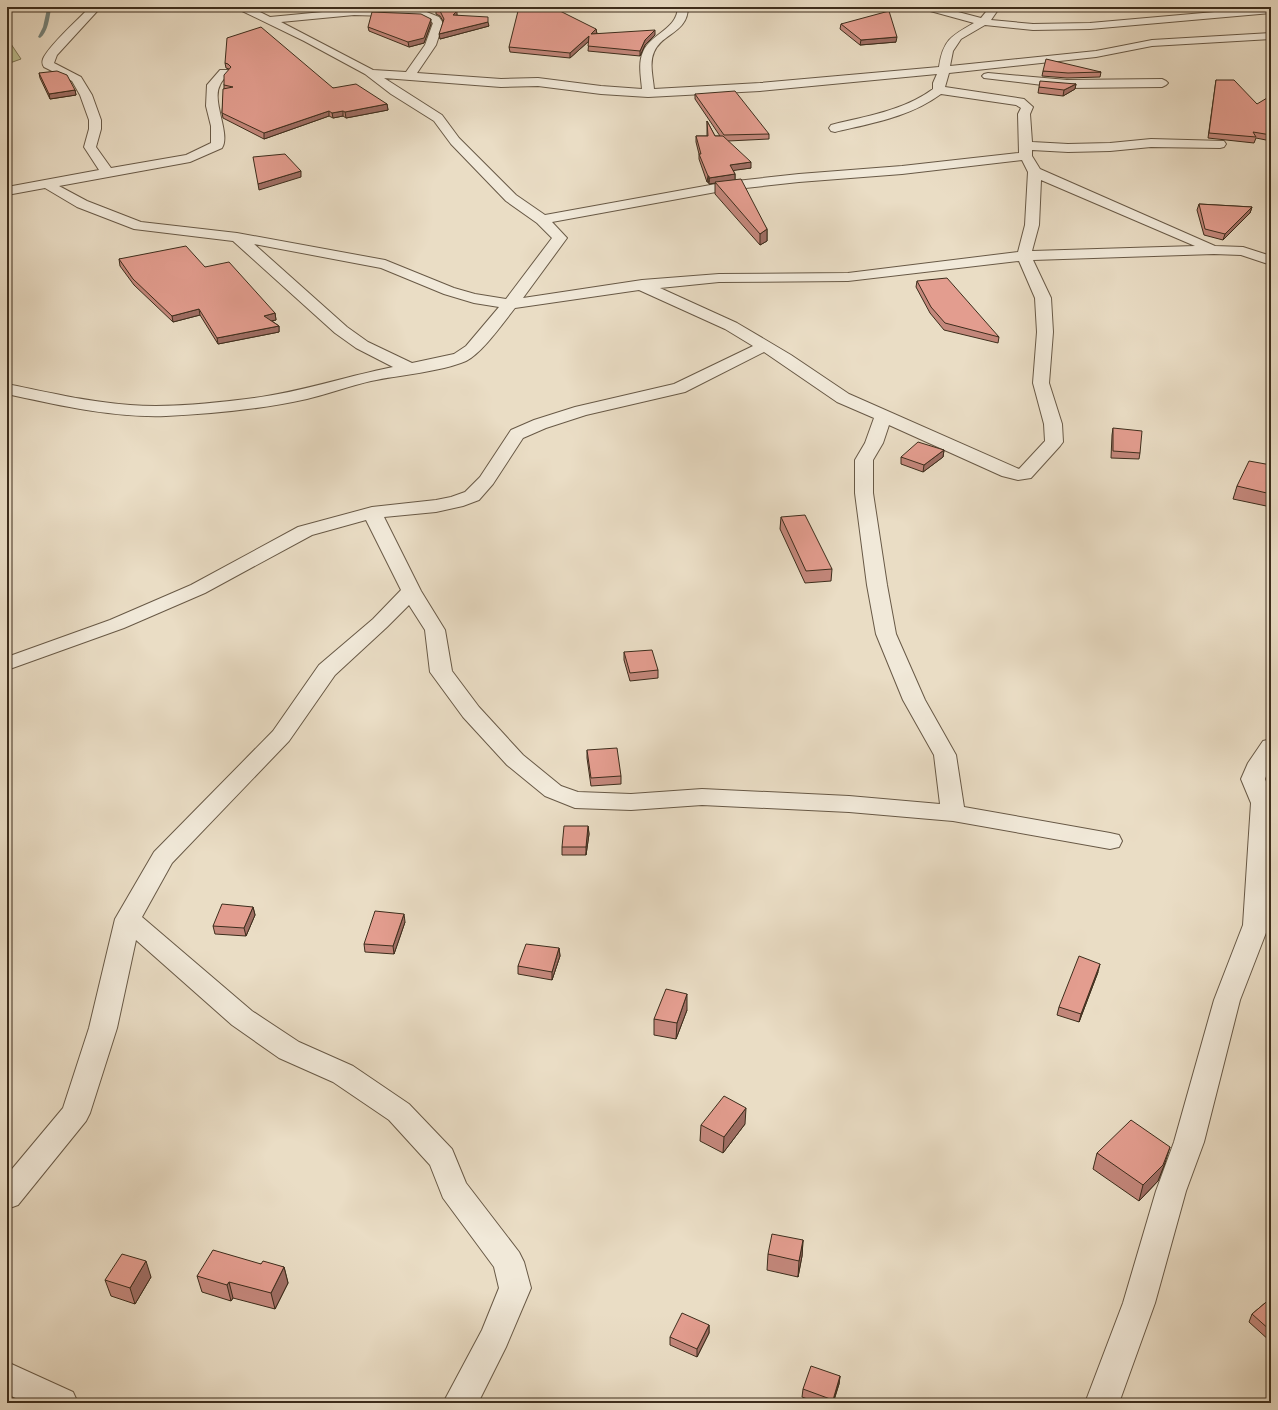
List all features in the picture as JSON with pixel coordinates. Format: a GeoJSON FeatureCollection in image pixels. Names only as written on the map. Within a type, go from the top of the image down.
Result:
{"type":"FeatureCollection","features":[{"type":"Feature","properties":{"kind":"street"},"geometry":{"type":"LineString","coordinates":[[96,7],[52,53],[48,60],[48,65],[77,80],[86,96],[95,120],[95,129],[90,147],[108,172]]}},
{"type":"Feature","properties":{"kind":"street"},"geometry":{"type":"LineString","coordinates":[[7,389],[64,401],[129,410],[165,411],[254,403],[320,391],[356,380],[408,368],[439,363],[460,357],[472,348],[510,304],[560,238],[542,220],[511,198],[455,141],[438,118],[395,91],[369,72],[308,39],[242,7]]}},
{"type":"Feature","properties":{"kind":"street"},"geometry":{"type":"LineString","coordinates":[[648,92],[646,60],[649,50],[656,42],[679,23],[684,10],[683,7]]}},
{"type":"Feature","properties":{"kind":"street"},"geometry":{"type":"LineString","coordinates":[[927,7],[983,22],[1033,27],[1090,26],[1251,10],[1271,10]]}},
{"type":"Feature","properties":{"kind":"street"},"geometry":{"type":"LineString","coordinates":[[835,128],[915,106],[930,99],[939,90],[939,83],[944,72],[947,51],[957,37],[983,22],[995,7]]}},
{"type":"Feature","properties":{"kind":"street"},"geometry":{"type":"LineString","coordinates":[[268,20],[354,12],[424,14],[435,19],[438,23],[436,32],[428,51],[409,76]]}},
{"type":"Feature","properties":{"kind":"street"},"geometry":{"type":"LineString","coordinates":[[1127,23],[1152,42]]}},
{"type":"Feature","properties":{"kind":"street"},"geometry":{"type":"LineString","coordinates":[[369,72],[500,83],[538,82],[601,90],[648,92],[760,87],[944,72],[1096,54],[1152,42],[1271,36]]}},
{"type":"Feature","properties":{"kind":"street"},"geometry":{"type":"LineString","coordinates":[[7,191],[190,158],[217,145],[217,126],[212,106],[213,85],[224,72]]}},
{"type":"Feature","properties":{"kind":"street"},"geometry":{"type":"LineString","coordinates":[[944,72],[1067,84],[1162,83]]}},
{"type":"Feature","properties":{"kind":"street"},"geometry":{"type":"LineString","coordinates":[[642,285],[731,326],[843,398],[883,417],[1018,475],[1025,474],[1054,442],[1053,424],[1041,383],[1045,332],[1043,298],[1024,256],[1032,225],[1036,172],[1026,151],[1024,114],[1027,107],[1025,104],[939,90]]}},
{"type":"Feature","properties":{"kind":"street"},"geometry":{"type":"LineString","coordinates":[[542,220],[727,186],[799,178],[902,170],[1026,151],[1110,147],[1151,143],[1220,144]]}},
{"type":"Feature","properties":{"kind":"street"},"geometry":{"type":"LineString","coordinates":[[1036,172],[1214,250]]}},
{"type":"Feature","properties":{"kind":"street"},"geometry":{"type":"LineString","coordinates":[[47,184],[82,204],[139,226],[237,237],[385,264],[448,291],[474,298],[510,304],[642,285],[719,278],[848,277],[1024,256],[1214,250],[1271,252]]}},
{"type":"Feature","properties":{"kind":"street"},"geometry":{"type":"LineString","coordinates":[[237,237],[341,330],[362,345],[408,368]]}},
{"type":"Feature","properties":{"kind":"street"},"geometry":{"type":"LineString","coordinates":[[1243,251],[1271,261]]}},
{"type":"Feature","properties":{"kind":"street"},"geometry":{"type":"LineString","coordinates":[[7,664],[117,624],[198,589],[305,531],[372,513],[436,506],[456,502],[472,496],[487,480],[517,434],[540,424],[581,411],[679,388],[702,378],[764,346]]}},
{"type":"Feature","properties":{"kind":"street"},"geometry":{"type":"LineString","coordinates":[[883,417],[874,443],[864,460],[864,493],[877,585],[886,634],[914,700],[945,755],[953,813]]}},
{"type":"Feature","properties":{"kind":"street"},"geometry":{"type":"LineString","coordinates":[[372,513],[411,591],[435,630],[441,672],[471,712],[516,760],[553,791],[575,800],[630,802],[702,797],[850,804],[953,813],[1110,841]]}},
{"type":"Feature","properties":{"kind":"street"},"geometry":{"type":"LineString","coordinates":[[7,1196],[76,1113],[103,1028],[128,919],[163,858],[282,736],[327,670],[380,623],[411,591]]}},
{"type":"Feature","properties":{"kind":"street"},"geometry":{"type":"LineString","coordinates":[[1102,1403],[1139,1303],[1171,1191],[1189,1142],[1227,1000],[1264,931],[1263,803],[1253,779],[1259,763],[1271,746]]}},
{"type":"Feature","properties":{"kind":"street"},"geometry":{"type":"LineString","coordinates":[[128,919],[242,1018],[289,1050],[343,1074],[399,1112],[442,1158],[454,1189],[508,1262],[515,1288],[495,1337],[460,1403]]}},
{"type":"Feature","properties":{"kind":"street"},"geometry":{"type":"LineString","coordinates":[[7,1377],[61,1403]]}},
{"type":"Feature","properties":{"kind":"green space"},"geometry":{"type":"Polygon","coordinates":[[[7,38],[21,59],[7,64],[7,38]]]}},
{"type":"Feature","properties":{"kind":"building"},"geometry":{"type":"Polygon","coordinates":[[[519,7],[552,7],[596,29],[591,34],[655,30],[645,40],[640,51],[588,46],[589,36],[570,53],[509,47],[519,7]]]}},
{"type":"Feature","properties":{"kind":"building"},"geometry":{"type":"Polygon","coordinates":[[[436,10],[457,11],[453,15],[488,17],[488,22],[439,34],[444,19],[440,11],[436,10]]]}},
{"type":"Feature","properties":{"kind":"building"},"geometry":{"type":"Polygon","coordinates":[[[889,11],[897,37],[861,40],[841,24],[889,11]]]}},
{"type":"Feature","properties":{"kind":"building"},"geometry":{"type":"Polygon","coordinates":[[[372,12],[421,14],[431,19],[424,38],[408,42],[368,27],[372,12]]]}},
{"type":"Feature","properties":{"kind":"building"},"geometry":{"type":"Polygon","coordinates":[[[261,27],[333,88],[356,84],[387,104],[345,112],[332,113],[329,111],[264,133],[222,113],[223,89],[233,87],[224,85],[224,75],[231,67],[225,63],[227,38],[261,27]]]}},
{"type":"Feature","properties":{"kind":"building"},"geometry":{"type":"Polygon","coordinates":[[[1046,59],[1101,72],[1068,73],[1043,71],[1046,59]]]}},
{"type":"Feature","properties":{"kind":"building"},"geometry":{"type":"Polygon","coordinates":[[[57,71],[67,75],[75,90],[49,94],[39,73],[57,71]]]}},
{"type":"Feature","properties":{"kind":"building"},"geometry":{"type":"Polygon","coordinates":[[[1216,80],[1234,80],[1257,104],[1267,98],[1271,114],[1271,135],[1253,132],[1256,137],[1209,133],[1216,80]]]}},
{"type":"Feature","properties":{"kind":"building"},"geometry":{"type":"Polygon","coordinates":[[[1040,81],[1076,84],[1064,90],[1039,87],[1040,81]]]}},
{"type":"Feature","properties":{"kind":"building"},"geometry":{"type":"Polygon","coordinates":[[[735,91],[769,134],[724,135],[695,94],[735,91]]]}},
{"type":"Feature","properties":{"kind":"building"},"geometry":{"type":"Polygon","coordinates":[[[707,121],[715,136],[723,136],[751,162],[730,165],[735,174],[709,178],[699,154],[701,154],[696,136],[708,136],[707,121]]]}},
{"type":"Feature","properties":{"kind":"building"},"geometry":{"type":"Polygon","coordinates":[[[285,154],[301,171],[258,184],[253,157],[285,154]]]}},
{"type":"Feature","properties":{"kind":"building"},"geometry":{"type":"Polygon","coordinates":[[[741,179],[767,229],[760,234],[715,182],[741,179]]]}},
{"type":"Feature","properties":{"kind":"building"},"geometry":{"type":"Polygon","coordinates":[[[1199,204],[1252,207],[1225,234],[1205,229],[1199,204]]]}},
{"type":"Feature","properties":{"kind":"building"},"geometry":{"type":"Polygon","coordinates":[[[186,246],[205,267],[229,262],[275,313],[264,316],[279,326],[217,338],[199,309],[172,316],[133,279],[119,259],[186,246]]]}},
{"type":"Feature","properties":{"kind":"building"},"geometry":{"type":"Polygon","coordinates":[[[947,278],[999,337],[945,323],[931,307],[917,281],[947,278]]]}},
{"type":"Feature","properties":{"kind":"building"},"geometry":{"type":"Polygon","coordinates":[[[1113,428],[1142,431],[1140,453],[1113,451],[1113,428]]]}},
{"type":"Feature","properties":{"kind":"building"},"geometry":{"type":"Polygon","coordinates":[[[918,442],[944,450],[924,465],[901,457],[918,442]]]}},
{"type":"Feature","properties":{"kind":"building"},"geometry":{"type":"Polygon","coordinates":[[[1249,461],[1271,465],[1271,494],[1237,486],[1249,461]]]}},
{"type":"Feature","properties":{"kind":"building"},"geometry":{"type":"Polygon","coordinates":[[[805,515],[832,569],[806,571],[781,517],[805,515]]]}},
{"type":"Feature","properties":{"kind":"building"},"geometry":{"type":"Polygon","coordinates":[[[652,650],[658,670],[630,673],[624,652],[652,650]]]}},
{"type":"Feature","properties":{"kind":"building"},"geometry":{"type":"Polygon","coordinates":[[[617,748],[621,776],[591,778],[587,750],[617,748]]]}},
{"type":"Feature","properties":{"kind":"building"},"geometry":{"type":"Polygon","coordinates":[[[564,826],[588,826],[586,847],[562,847],[564,826]]]}},
{"type":"Feature","properties":{"kind":"building"},"geometry":{"type":"Polygon","coordinates":[[[222,904],[253,907],[244,928],[213,926],[222,904]]]}},
{"type":"Feature","properties":{"kind":"building"},"geometry":{"type":"Polygon","coordinates":[[[375,911],[404,914],[393,946],[364,944],[375,911]]]}},
{"type":"Feature","properties":{"kind":"building"},"geometry":{"type":"Polygon","coordinates":[[[526,944],[559,948],[552,972],[518,966],[526,944]]]}},
{"type":"Feature","properties":{"kind":"building"},"geometry":{"type":"Polygon","coordinates":[[[1079,956],[1100,964],[1081,1014],[1059,1007],[1079,956]]]}},
{"type":"Feature","properties":{"kind":"building"},"geometry":{"type":"Polygon","coordinates":[[[666,989],[687,994],[677,1023],[654,1019],[666,989]]]}},
{"type":"Feature","properties":{"kind":"building"},"geometry":{"type":"Polygon","coordinates":[[[724,1096],[746,1108],[724,1137],[701,1125],[724,1096]]]}},
{"type":"Feature","properties":{"kind":"building"},"geometry":{"type":"Polygon","coordinates":[[[1131,1120],[1170,1147],[1163,1165],[1143,1185],[1097,1153],[1131,1120]]]}},
{"type":"Feature","properties":{"kind":"building"},"geometry":{"type":"Polygon","coordinates":[[[772,1234],[803,1240],[799,1261],[768,1254],[772,1234]]]}},
{"type":"Feature","properties":{"kind":"building"},"geometry":{"type":"Polygon","coordinates":[[[213,1250],[261,1264],[263,1261],[284,1267],[271,1293],[229,1282],[227,1285],[197,1276],[213,1250]]]}},
{"type":"Feature","properties":{"kind":"building"},"geometry":{"type":"Polygon","coordinates":[[[122,1254],[146,1261],[130,1288],[105,1280],[122,1254]]]}},
{"type":"Feature","properties":{"kind":"building"},"geometry":{"type":"Polygon","coordinates":[[[1271,1298],[1271,1331],[1252,1314],[1271,1298]]]}},
{"type":"Feature","properties":{"kind":"building"},"geometry":{"type":"Polygon","coordinates":[[[682,1313],[709,1325],[697,1349],[670,1337],[682,1313]]]}},
{"type":"Feature","properties":{"kind":"building"},"geometry":{"type":"Polygon","coordinates":[[[811,1366],[840,1376],[833,1400],[803,1389],[811,1366]]]}},
{"type":"Feature","properties":{"kind":"waterway"},"geometry":{"type":"LineString","coordinates":[[40,37],[45,27],[49,9],[48,7]]}}]}
